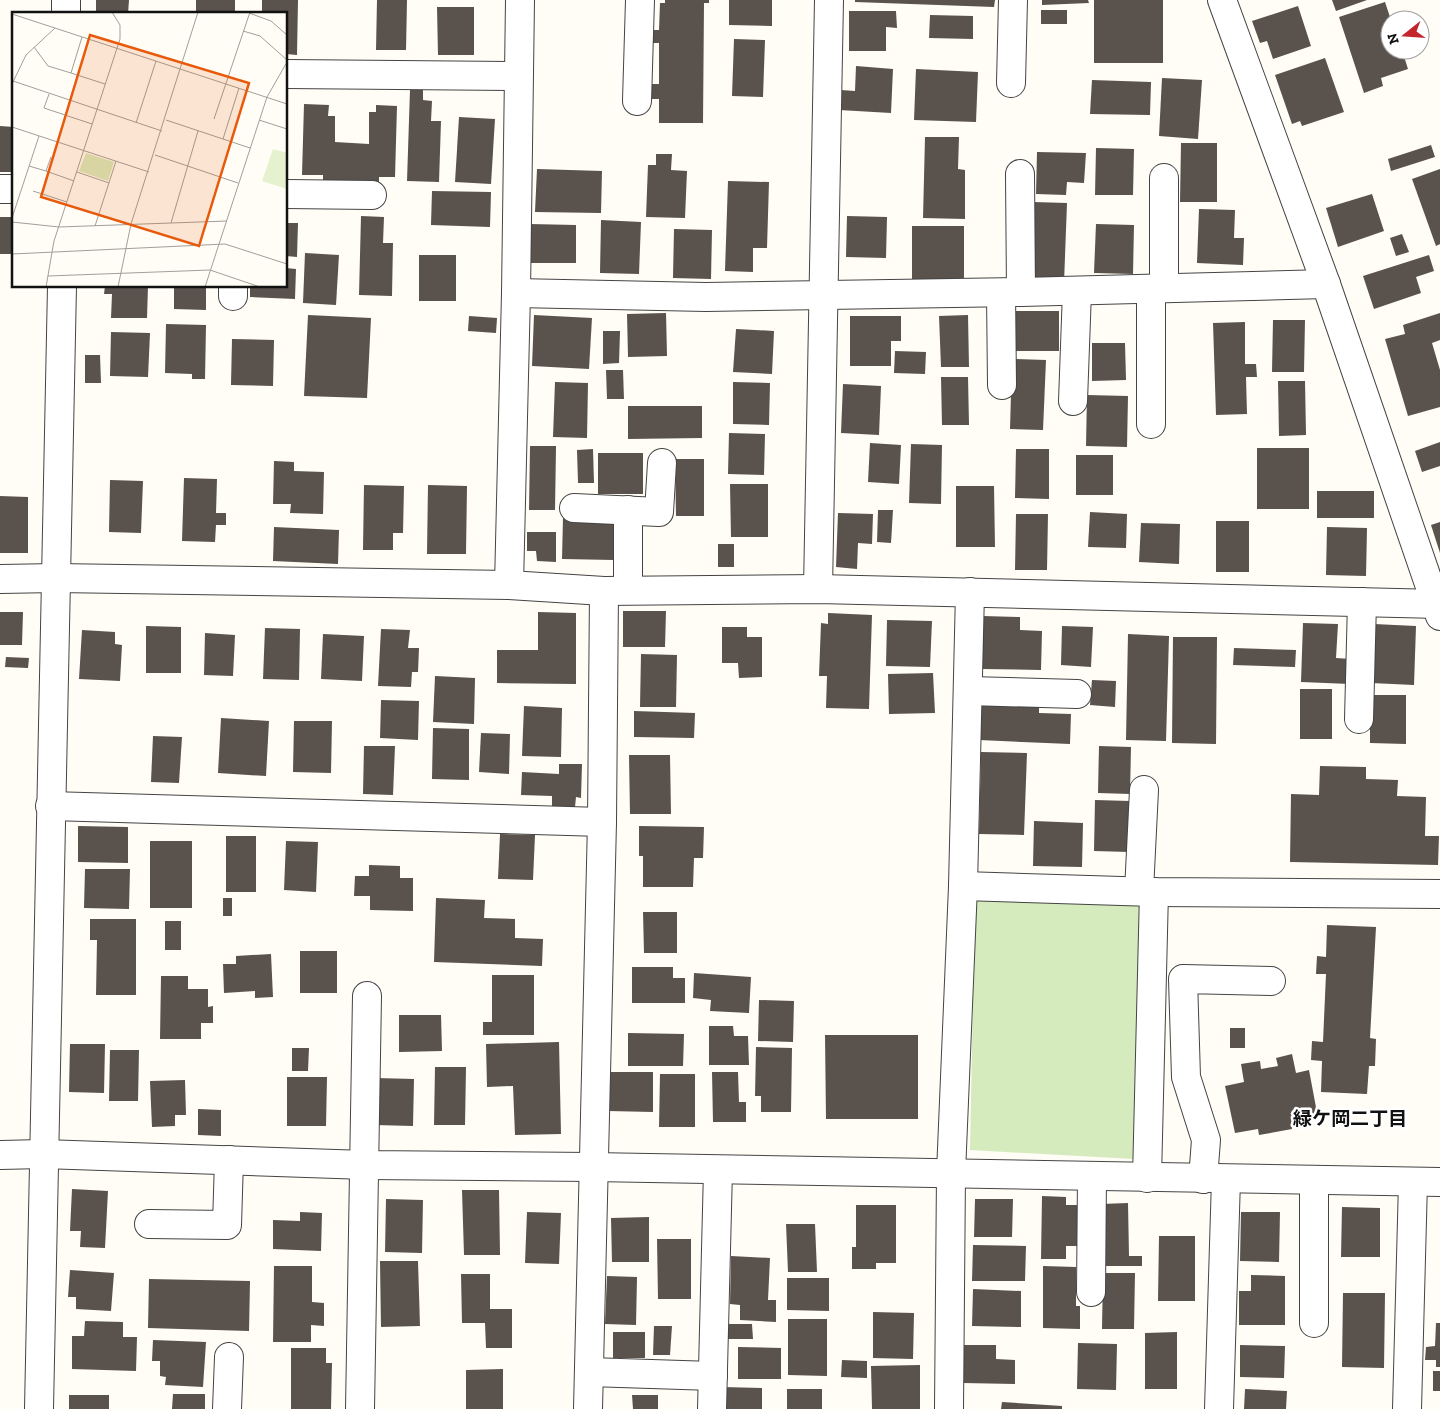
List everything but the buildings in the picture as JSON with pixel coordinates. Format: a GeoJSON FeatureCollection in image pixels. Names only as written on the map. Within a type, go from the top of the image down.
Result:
{"type":"FeatureCollection","features":[{"type":"Feature","properties":{"kind":"street"},"geometry":{"type":"LineString","coordinates":[[509,586],[520,0]]}},
{"type":"Feature","properties":{"kind":"street"},"geometry":{"type":"LineString","coordinates":[[637,101],[640,0]]}},
{"type":"Feature","properties":{"kind":"street"},"geometry":{"type":"LineString","coordinates":[[818,588],[829,0]]}},
{"type":"Feature","properties":{"kind":"street"},"geometry":{"type":"LineString","coordinates":[[1011,83],[1013,0]]}},
{"type":"Feature","properties":{"kind":"street"},"geometry":{"type":"LineString","coordinates":[[0,579],[56,578],[509,586],[616,590],[818,588],[1362,602],[1439,608],[1326,284],[1222,0]]}},
{"type":"Feature","properties":{"kind":"street"},"geometry":{"type":"LineString","coordinates":[[288,74],[518,76]]}},
{"type":"Feature","properties":{"kind":"street"},"geometry":{"type":"LineString","coordinates":[[1002,385],[1020,174]]}},
{"type":"Feature","properties":{"kind":"street"},"geometry":{"type":"LineString","coordinates":[[1151,424],[1164,178]]}},
{"type":"Feature","properties":{"kind":"street"},"geometry":{"type":"LineString","coordinates":[[288,194],[372,196]]}},
{"type":"Feature","properties":{"kind":"street"},"geometry":{"type":"LineString","coordinates":[[516,293],[706,297],[1077,291],[1326,284]]}},
{"type":"Feature","properties":{"kind":"street"},"geometry":{"type":"LineString","coordinates":[[39,1409],[62,288]]}},
{"type":"Feature","properties":{"kind":"street"},"geometry":{"type":"LineString","coordinates":[[1073,401],[1077,291]]}},
{"type":"Feature","properties":{"kind":"street"},"geometry":{"type":"LineString","coordinates":[[574,508],[659,512],[662,463]]}},
{"type":"Feature","properties":{"kind":"street"},"geometry":{"type":"LineString","coordinates":[[588,1409],[592,1167],[602,822],[616,590],[628,510]]}},
{"type":"Feature","properties":{"kind":"street"},"geometry":{"type":"LineString","coordinates":[[949,1409],[951,1173],[963,886],[970,592]]}},
{"type":"Feature","properties":{"kind":"street"},"geometry":{"type":"LineString","coordinates":[[1359,719],[1362,602]]}},
{"type":"Feature","properties":{"kind":"street"},"geometry":{"type":"LineString","coordinates":[[968,692],[1076,694]]}},
{"type":"Feature","properties":{"kind":"street"},"geometry":{"type":"LineString","coordinates":[[1144,790],[1147,1178]]}},
{"type":"Feature","properties":{"kind":"street"},"geometry":{"type":"LineString","coordinates":[[50,806],[602,822]]}},
{"type":"Feature","properties":{"kind":"street"},"geometry":{"type":"LineString","coordinates":[[963,886],[1146,892],[1440,894]]}},
{"type":"Feature","properties":{"kind":"street"},"geometry":{"type":"LineString","coordinates":[[1219,1409],[1215,1179],[1206,1140],[1186,1077],[1183,979],[1271,981]]}},
{"type":"Feature","properties":{"kind":"street"},"geometry":{"type":"LineString","coordinates":[[360,1409],[368,996]]}},
{"type":"Feature","properties":{"kind":"street"},"geometry":{"type":"LineString","coordinates":[[0,1155],[43,1154],[366,1165],[592,1167],[1440,1182]]}},
{"type":"Feature","properties":{"kind":"street"},"geometry":{"type":"LineString","coordinates":[[149,1224],[227,1225],[229,1160]]}},
{"type":"Feature","properties":{"kind":"street"},"geometry":{"type":"LineString","coordinates":[[712,1409],[718,1170]]}},
{"type":"Feature","properties":{"kind":"street"},"geometry":{"type":"LineString","coordinates":[[1090,1292],[1092,1177]]}},
{"type":"Feature","properties":{"kind":"street"},"geometry":{"type":"LineString","coordinates":[[1314,1181],[1314,1323]]}},
{"type":"Feature","properties":{"kind":"street"},"geometry":{"type":"LineString","coordinates":[[1407,1409],[1413,1182]]}},
{"type":"Feature","properties":{"kind":"street"},"geometry":{"type":"LineString","coordinates":[[228,1357],[228,1409]]}},
{"type":"Feature","properties":{"kind":"street"},"geometry":{"type":"LineString","coordinates":[[589,1372],[713,1376]]}},
{"type":"Feature","properties":{"kind":"green space"},"geometry":{"type":"Polygon","coordinates":[[[975,896],[1140,902],[1134,1159],[970,1150],[975,896]]]}},
{"type":"Feature","properties":{"kind":"district","name":"緑ケ岡二丁目"},"geometry":{"type":"Point","coordinates":[1350,1118]}}]}
